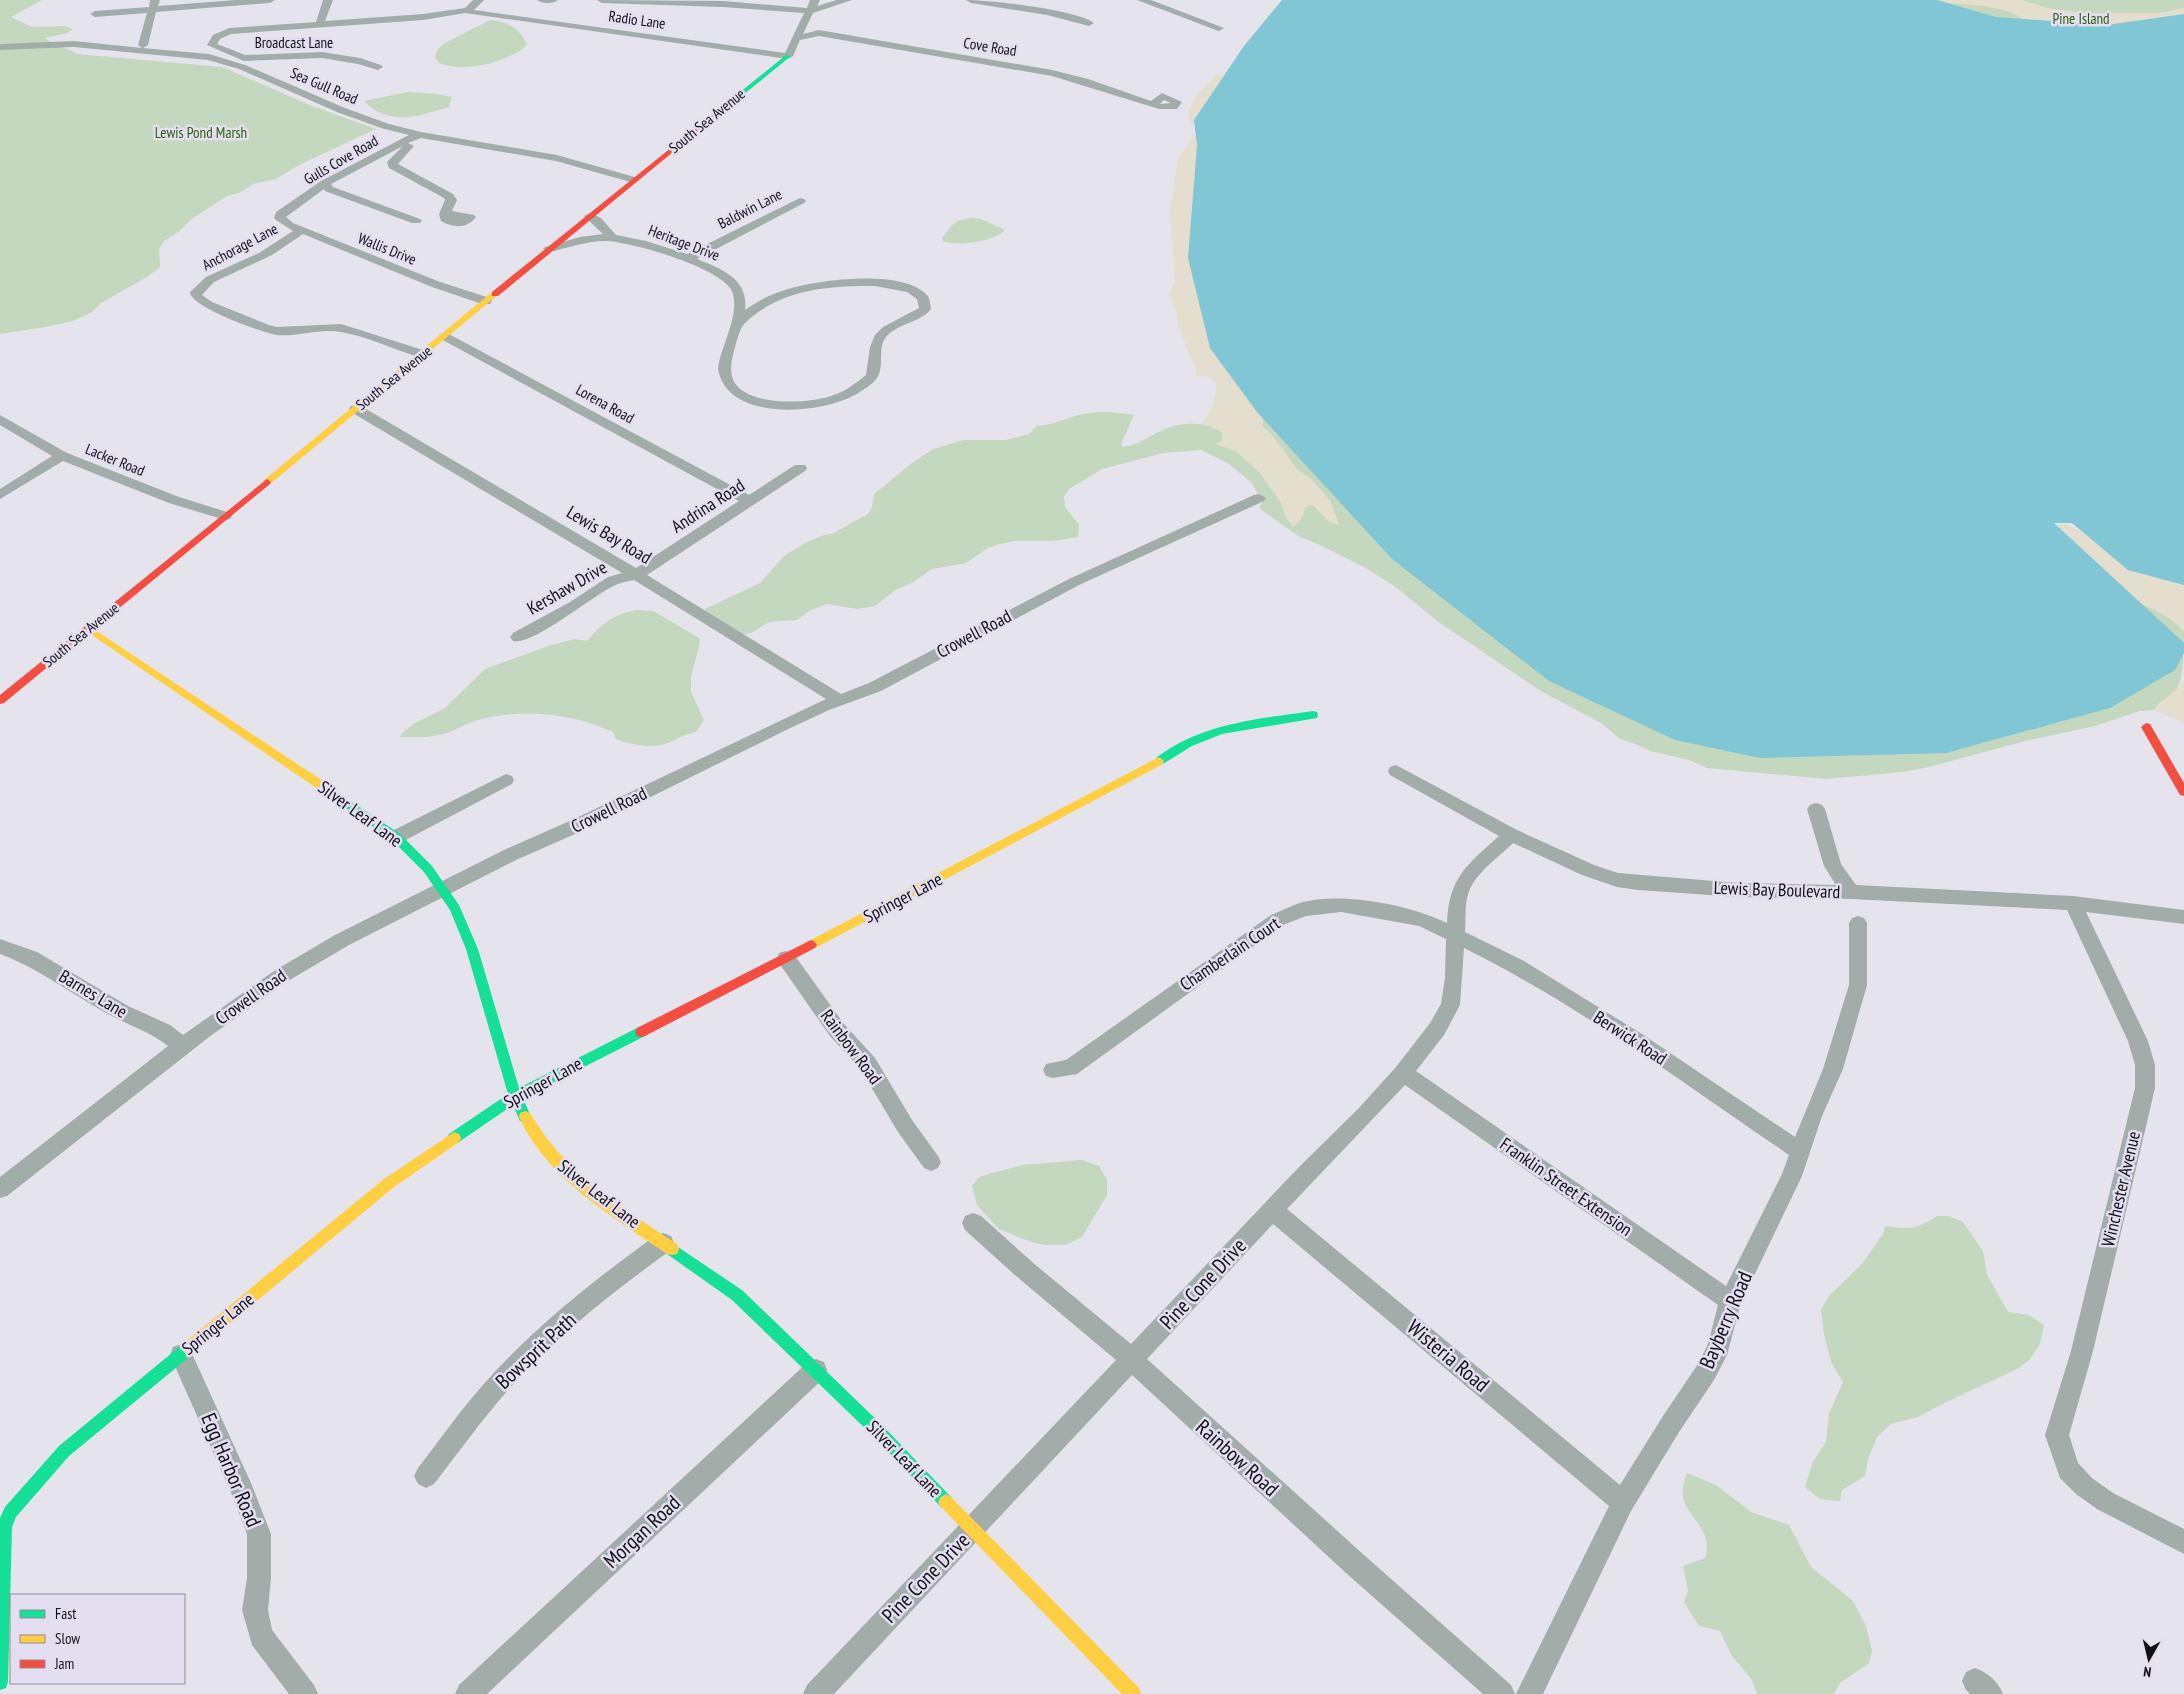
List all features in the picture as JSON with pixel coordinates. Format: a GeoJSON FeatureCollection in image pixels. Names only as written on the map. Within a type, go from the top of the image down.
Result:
{"type":"FeatureCollection","features":[{"type":"Feature","properties":{"kind":"street"},"geometry":{"type":"LineString","coordinates":[[95,14],[154,5],[270,0]]}},
{"type":"Feature","properties":{"kind":"street"},"geometry":{"type":"LineString","coordinates":[[328,0],[320,23],[415,18],[468,10],[479,0]]}},
{"type":"Feature","properties":{"kind":"street"},"geometry":{"type":"LineString","coordinates":[[542,0],[553,0]]}},
{"type":"Feature","properties":{"kind":"street"},"geometry":{"type":"LineString","coordinates":[[602,0],[740,5],[811,11],[847,0]]}},
{"type":"Feature","properties":{"kind":"street"},"geometry":{"type":"LineString","coordinates":[[788,56],[815,0]]}},
{"type":"Feature","properties":{"kind":"street"},"geometry":{"type":"LineString","coordinates":[[971,0],[1047,12],[1089,23]]}},
{"type":"Feature","properties":{"kind":"street"},"geometry":{"type":"LineString","coordinates":[[1142,0],[1220,28]]}},
{"type":"Feature","properties":{"kind":"street"},"geometry":{"type":"LineString","coordinates":[[143,45],[154,5]]}},
{"type":"Feature","properties":{"kind":"street","name":"Radio Lane"},"geometry":{"type":"LineString","coordinates":[[468,10],[473,13],[788,56]]}},
{"type":"Feature","properties":{"kind":"street","name":"Broadcast Lane"},"geometry":{"type":"LineString","coordinates":[[320,23],[229,31],[216,37],[212,45],[244,58],[322,55],[360,61],[378,67]]}},
{"type":"Feature","properties":{"kind":"street","name":"Cove Road"},"geometry":{"type":"LineString","coordinates":[[804,26],[819,33],[1053,73],[1153,105]]}},
{"type":"Feature","properties":{"kind":"street","name":"Cove Road"},"geometry":{"type":"LineString","coordinates":[[798,38],[819,33]]}},
{"type":"Feature","properties":{"kind":"street","name":"Sea Gull Road"},"geometry":{"type":"LineString","coordinates":[[0,47],[74,44],[209,56],[242,67],[368,120],[422,135],[548,156],[634,180]]}},
{"type":"Feature","properties":{"kind":"street","name":"South Sea Avenue"},"geometry":{"type":"LineString","coordinates":[[0,699],[89,630],[549,248],[788,56]]}},
{"type":"Feature","properties":{"kind":"street"},"geometry":{"type":"LineString","coordinates":[[422,135],[420,139],[394,158],[393,166],[449,196],[451,200],[445,214]]}},
{"type":"Feature","properties":{"kind":"street","name":"Gulls Cove Road"},"geometry":{"type":"LineString","coordinates":[[280,218],[280,214],[325,184],[408,139],[422,135]]}},
{"type":"Feature","properties":{"kind":"street"},"geometry":{"type":"LineString","coordinates":[[325,184],[329,189],[416,221]]}},
{"type":"Feature","properties":{"kind":"street","name":"Baldwin Lane"},"geometry":{"type":"LineString","coordinates":[[687,259],[800,200]]}},
{"type":"Feature","properties":{"kind":"street"},"geometry":{"type":"LineString","coordinates":[[590,216],[597,220],[612,238]]}},
{"type":"Feature","properties":{"kind":"street","name":"Wallis Drive"},"geometry":{"type":"LineString","coordinates":[[280,218],[289,225],[438,285],[486,301]]}},
{"type":"Feature","properties":{"kind":"street","name":"Anchorage Lane"},"geometry":{"type":"LineString","coordinates":[[302,230],[264,255],[216,276],[199,288],[196,296],[208,305],[265,328],[277,331],[341,328],[422,354]]}},
{"type":"Feature","properties":{"kind":"street","name":"Heritage Drive"},"geometry":{"type":"LineString","coordinates":[[549,248],[576,241],[612,238],[642,243],[687,259],[730,280],[748,294],[770,300]]}},
{"type":"Feature","properties":{"kind":"street"},"geometry":{"type":"LineString","coordinates":[[736,326],[746,314],[770,300],[805,288],[859,281],[901,286],[923,297],[926,304],[925,309],[918,314],[886,330],[879,337],[872,376],[836,400],[810,405],[766,404],[754,401],[734,389],[726,379],[725,371],[740,308],[748,294]]}},
{"type":"Feature","properties":{"kind":"street","name":"Lorena Road"},"geometry":{"type":"LineString","coordinates":[[445,336],[749,501]]}},
{"type":"Feature","properties":{"kind":"street","name":"Lewis Bay Road"},"geometry":{"type":"LineString","coordinates":[[356,409],[636,575],[839,700]]}},
{"type":"Feature","properties":{"kind":"street","name":"Lacker Road"},"geometry":{"type":"LineString","coordinates":[[0,419],[62,456],[174,500],[225,516]]}},
{"type":"Feature","properties":{"kind":"street"},"geometry":{"type":"LineString","coordinates":[[0,495],[62,456]]}},
{"type":"Feature","properties":{"kind":"street","name":"Andrina Road"},"geometry":{"type":"LineString","coordinates":[[636,575],[800,468]]}},
{"type":"Feature","properties":{"kind":"street","name":"Crowell Road"},"geometry":{"type":"LineString","coordinates":[[0,1189],[183,1046],[288,972],[342,940],[510,855],[578,826],[780,726],[839,700],[875,687],[1074,582],[1259,498]]}},
{"type":"Feature","properties":{"kind":"street","name":"Kershaw Drive"},"geometry":{"type":"LineString","coordinates":[[518,637],[575,606],[613,580],[636,575]]}},
{"type":"Feature","properties":{"kind":"street","name":"Silver Leaf Lane"},"geometry":{"type":"LineString","coordinates":[[89,630],[396,837],[428,869],[455,908],[472,949],[515,1096],[531,1130],[544,1148],[584,1187],[736,1295],[876,1429],[1133,1694]]}},
{"type":"Feature","properties":{"kind":"street","name":"Springer Lane"},"geometry":{"type":"LineString","coordinates":[[0,1682],[5,1515],[64,1452],[389,1183],[515,1096],[970,863],[1161,760],[1191,741],[1234,728],[1313,715]]}},
{"type":"Feature","properties":{"kind":"street"},"geometry":{"type":"LineString","coordinates":[[2146,727],[2184,792]]}},
{"type":"Feature","properties":{"kind":"street","name":"Lewis Bay Boulevard"},"geometry":{"type":"LineString","coordinates":[[1396,771],[1511,835],[1588,870],[1618,880],[1738,890],[1851,892],[2073,903],[2184,917]]}},
{"type":"Feature","properties":{"kind":"street"},"geometry":{"type":"LineString","coordinates":[[396,837],[506,780]]}},
{"type":"Feature","properties":{"kind":"street"},"geometry":{"type":"LineString","coordinates":[[1816,809],[1833,866],[1851,892]]}},
{"type":"Feature","properties":{"kind":"street","name":"Pine Cone Drive"},"geometry":{"type":"LineString","coordinates":[[816,1694],[1131,1362],[1272,1210],[1366,1115],[1403,1074],[1437,1029],[1450,1005],[1454,978],[1457,904],[1462,886],[1477,866],[1511,835]]}},
{"type":"Feature","properties":{"kind":"street","name":"Winchester Avenue"},"geometry":{"type":"LineString","coordinates":[[2073,903],[2138,1041],[2145,1072],[2145,1088],[2082,1351],[2057,1435],[2060,1450],[2068,1470],[2077,1480],[2105,1501],[2184,1542]]}},
{"type":"Feature","properties":{"kind":"street","name":"Chamberlain Court"},"geometry":{"type":"LineString","coordinates":[[1053,1070],[1070,1068],[1256,934],[1277,920],[1304,909],[1341,905],[1385,911],[1424,920],[1455,936]]}},
{"type":"Feature","properties":{"kind":"street","name":"Bayberry Road"},"geometry":{"type":"LineString","coordinates":[[1529,1694],[1623,1503],[1671,1424],[1706,1372],[1719,1347],[1726,1325],[1730,1301],[1792,1176],[1799,1151],[1833,1069],[1858,985],[1858,923]]}},
{"type":"Feature","properties":{"kind":"street","name":"Berwick Road"},"geometry":{"type":"LineString","coordinates":[[1455,936],[1518,966],[1638,1042],[1799,1151]]}},
{"type":"Feature","properties":{"kind":"street","name":"Barnes Lane"},"geometry":{"type":"LineString","coordinates":[[0,946],[30,957],[121,1012],[163,1031],[183,1046]]}},
{"type":"Feature","properties":{"kind":"street","name":"Rainbow Road"},"geometry":{"type":"LineString","coordinates":[[786,958],[837,1030],[868,1064],[905,1126],[931,1162]]}},
{"type":"Feature","properties":{"kind":"street","name":"Franklin Street Extension"},"geometry":{"type":"LineString","coordinates":[[1403,1074],[1730,1301]]}},
{"type":"Feature","properties":{"kind":"street","name":"Wisteria Road"},"geometry":{"type":"LineString","coordinates":[[1272,1210],[1623,1503]]}},
{"type":"Feature","properties":{"kind":"street","name":"Rainbow Road"},"geometry":{"type":"LineString","coordinates":[[973,1223],[1024,1269],[1100,1331],[1131,1362],[1502,1694]]}},
{"type":"Feature","properties":{"kind":"street","name":"Bowsprit Path"},"geometry":{"type":"LineString","coordinates":[[426,1476],[490,1394],[539,1344],[620,1274],[663,1243]]}},
{"type":"Feature","properties":{"kind":"street","name":"Egg Harbor Road"},"geometry":{"type":"LineString","coordinates":[[181,1355],[243,1491],[259,1534],[259,1578],[255,1610],[260,1636],[305,1694]]}},
{"type":"Feature","properties":{"kind":"street","name":"Morgan Road"},"geometry":{"type":"LineString","coordinates":[[468,1694],[816,1370]]}},
{"type":"Feature","properties":{"kind":"green space","name":"Lewis Pond Marsh"},"geometry":{"type":"Polygon","coordinates":[[[0,0],[42,0],[11,17],[32,27],[65,26],[73,29],[67,33],[45,38],[77,54],[222,67],[312,106],[376,129],[301,164],[276,179],[253,184],[239,193],[227,196],[193,218],[178,232],[164,241],[159,249],[160,267],[147,277],[101,303],[92,312],[73,321],[0,334],[0,0]]]}},
{"type":"Feature","properties":{"kind":"green space"},"geometry":{"type":"Polygon","coordinates":[[[1909,0],[1954,1],[1985,5],[2014,13],[2027,20],[2006,23],[1909,0]]]}},
{"type":"Feature","properties":{"kind":"green space","name":"Pine Island"},"geometry":{"type":"Polygon","coordinates":[[[1966,0],[2184,0],[2184,34],[1966,0]]]}},
{"type":"Feature","properties":{"kind":"green space"},"geometry":{"type":"Polygon","coordinates":[[[490,20],[502,22],[513,27],[521,34],[527,45],[508,57],[485,64],[461,67],[439,63],[435,57],[443,44],[490,20]]]}},
{"type":"Feature","properties":{"kind":"green space"},"geometry":{"type":"Polygon","coordinates":[[[408,92],[452,97],[449,107],[427,114],[405,117],[394,117],[384,114],[364,101],[408,92]]]}},
{"type":"Feature","properties":{"kind":"green space"},"geometry":{"type":"Polygon","coordinates":[[[981,219],[1005,230],[993,237],[975,242],[949,243],[943,241],[942,238],[954,224],[960,220],[981,219]]]}},
{"type":"Feature","properties":{"kind":"green space"},"geometry":{"type":"Polygon","coordinates":[[[1265,407],[2135,601],[2167,617],[2184,631],[2183,662],[2179,684],[2177,689],[2154,710],[2140,711],[2095,726],[2025,741],[1929,767],[1902,772],[1826,779],[1707,768],[1689,760],[1650,751],[1620,739],[1601,723],[1541,691],[1437,621],[1397,588],[1364,567],[1298,536],[1259,508],[1262,503],[1252,483],[1229,464],[1201,450],[1163,453],[1102,469],[1069,489],[1064,496],[1065,507],[1079,525],[1078,537],[1052,541],[1015,541],[988,548],[966,563],[932,569],[912,583],[895,590],[875,606],[857,609],[827,604],[809,611],[797,620],[769,622],[751,633],[739,635],[702,617],[705,609],[760,583],[784,556],[807,542],[832,534],[868,514],[872,507],[874,494],[912,463],[933,449],[964,440],[1006,440],[1029,434],[1037,426],[1086,413],[1106,412],[1134,415],[1121,444],[1123,447],[1178,425],[1201,424],[1216,429],[1223,433],[1222,441],[1216,444],[1236,451],[1261,474],[1282,504],[1285,516],[1293,527],[1301,519],[1306,507],[1312,504],[1328,522],[1312,480],[1296,468],[1271,434],[1262,426],[1265,407]]]}},
{"type":"Feature","properties":{"kind":"green space"},"geometry":{"type":"Polygon","coordinates":[[[629,611],[653,611],[699,638],[700,643],[691,676],[691,692],[704,720],[696,732],[665,744],[641,745],[617,740],[613,732],[581,720],[546,714],[511,714],[478,720],[433,736],[400,737],[404,731],[415,723],[445,708],[485,669],[551,645],[575,639],[587,641],[609,620],[629,611]]]}},
{"type":"Feature","properties":{"kind":"green space"},"geometry":{"type":"Polygon","coordinates":[[[1082,1160],[1099,1166],[1107,1180],[1107,1195],[1082,1237],[1065,1245],[1045,1245],[1031,1242],[999,1229],[977,1205],[972,1186],[979,1177],[1022,1165],[1082,1160]]]}},
{"type":"Feature","properties":{"kind":"green space"},"geometry":{"type":"Polygon","coordinates":[[[1937,1216],[1948,1216],[1963,1222],[1983,1251],[1987,1275],[2008,1312],[2029,1315],[2044,1325],[2040,1344],[2029,1360],[2017,1369],[1918,1417],[1891,1424],[1877,1437],[1868,1459],[1865,1476],[1842,1490],[1840,1501],[1820,1499],[1805,1487],[1813,1462],[1826,1442],[1829,1414],[1843,1382],[1831,1362],[1824,1334],[1821,1310],[1829,1296],[1862,1264],[1883,1234],[1885,1226],[1900,1228],[1918,1226],[1937,1216]]]}},
{"type":"Feature","properties":{"kind":"green space"},"geometry":{"type":"Polygon","coordinates":[[[1687,1473],[1716,1485],[1751,1512],[1789,1525],[1811,1567],[1853,1601],[1866,1626],[1872,1651],[1869,1663],[1840,1683],[1834,1694],[1757,1694],[1752,1680],[1732,1656],[1720,1631],[1699,1626],[1684,1602],[1688,1591],[1683,1566],[1705,1558],[1707,1548],[1704,1533],[1687,1508],[1683,1498],[1687,1473]]]}},
{"type":"Feature","properties":{"kind":"sand"},"geometry":{"type":"Polygon","coordinates":[[[1909,0],[2022,0],[2047,8],[2084,13],[2157,13],[2184,8],[2184,22],[2135,28],[2025,20],[2009,11],[1983,6],[1909,0]]]}},
{"type":"Feature","properties":{"kind":"sand"},"geometry":{"type":"Polygon","coordinates":[[[1214,75],[1232,76],[1199,126],[1190,124],[1188,112],[1196,96],[1214,75]]]}},
{"type":"Feature","properties":{"kind":"sand"},"geometry":{"type":"Polygon","coordinates":[[[1192,135],[1207,137],[1265,407],[1262,426],[1271,434],[1296,468],[1312,480],[1330,500],[1339,524],[1332,523],[1312,505],[1306,507],[1301,519],[1293,527],[1285,516],[1282,504],[1261,474],[1236,451],[1215,444],[1222,441],[1223,433],[1214,427],[1201,424],[1213,404],[1216,382],[1207,377],[1196,376],[1196,370],[1178,326],[1176,310],[1169,293],[1175,280],[1170,212],[1178,158],[1191,142],[1192,135]]]}},
{"type":"Feature","properties":{"kind":"sand"},"geometry":{"type":"Polygon","coordinates":[[[2061,524],[2068,525],[2184,584],[2184,631],[2173,620],[2157,610],[2135,601],[2058,527],[2061,524]]]}},
{"type":"Feature","properties":{"kind":"sand"},"geometry":{"type":"Polygon","coordinates":[[[2184,681],[2184,723],[2154,710],[2184,681]]]}},
{"type":"Feature","properties":{"kind":"water"},"geometry":{"type":"Polygon","coordinates":[[[1282,0],[1937,0],[1996,17],[2107,25],[2184,14],[2184,585],[2128,570],[2072,523],[2054,523],[2184,643],[2184,653],[2175,670],[2110,708],[1946,753],[1760,758],[1675,740],[1549,681],[1392,559],[1257,412],[1210,348],[1188,258],[1197,145],[1194,120],[1244,46],[1282,0]]]}},
{"type":"Feature","properties":{"kind":"traffic: fast"},"geometry":{"type":"LineString","coordinates":[[715,115],[788,56]]}},
{"type":"Feature","properties":{"kind":"traffic: fast"},"geometry":{"type":"LineString","coordinates":[[1159,761],[1188,743],[1206,735],[1252,724],[1313,715]]}},
{"type":"Feature","properties":{"kind":"traffic: fast"},"geometry":{"type":"LineString","coordinates":[[322,786],[396,837],[428,869],[455,908],[472,949],[515,1096],[525,1117]]}},
{"type":"Feature","properties":{"kind":"traffic: fast"},"geometry":{"type":"LineString","coordinates":[[454,1138],[515,1096],[641,1032]]}},
{"type":"Feature","properties":{"kind":"traffic: fast"},"geometry":{"type":"LineString","coordinates":[[672,1249],[737,1295],[876,1429],[946,1502]]}},
{"type":"Feature","properties":{"kind":"traffic: fast"},"geometry":{"type":"LineString","coordinates":[[0,1682],[4,1527],[10,1512],[64,1451],[189,1348]]}},
{"type":"Feature","properties":{"kind":"traffic: slow"},"geometry":{"type":"LineString","coordinates":[[267,482],[495,294]]}},
{"type":"Feature","properties":{"kind":"traffic: slow"},"geometry":{"type":"LineString","coordinates":[[89,629],[322,786]]}},
{"type":"Feature","properties":{"kind":"traffic: slow"},"geometry":{"type":"LineString","coordinates":[[811,945],[1159,761]]}},
{"type":"Feature","properties":{"kind":"traffic: slow"},"geometry":{"type":"LineString","coordinates":[[525,1117],[537,1138],[570,1175],[590,1192],[672,1249]]}},
{"type":"Feature","properties":{"kind":"traffic: slow"},"geometry":{"type":"LineString","coordinates":[[189,1348],[389,1183],[454,1138]]}},
{"type":"Feature","properties":{"kind":"traffic: slow"},"geometry":{"type":"LineString","coordinates":[[946,1502],[1133,1694]]}},
{"type":"Feature","properties":{"kind":"traffic: jam"},"geometry":{"type":"LineString","coordinates":[[495,294],[715,115]]}},
{"type":"Feature","properties":{"kind":"traffic: jam"},"geometry":{"type":"LineString","coordinates":[[0,700],[267,482]]}},
{"type":"Feature","properties":{"kind":"traffic: jam"},"geometry":{"type":"LineString","coordinates":[[2146,727],[2184,792]]}},
{"type":"Feature","properties":{"kind":"traffic: jam"},"geometry":{"type":"LineString","coordinates":[[641,1032],[811,945]]}}]}
